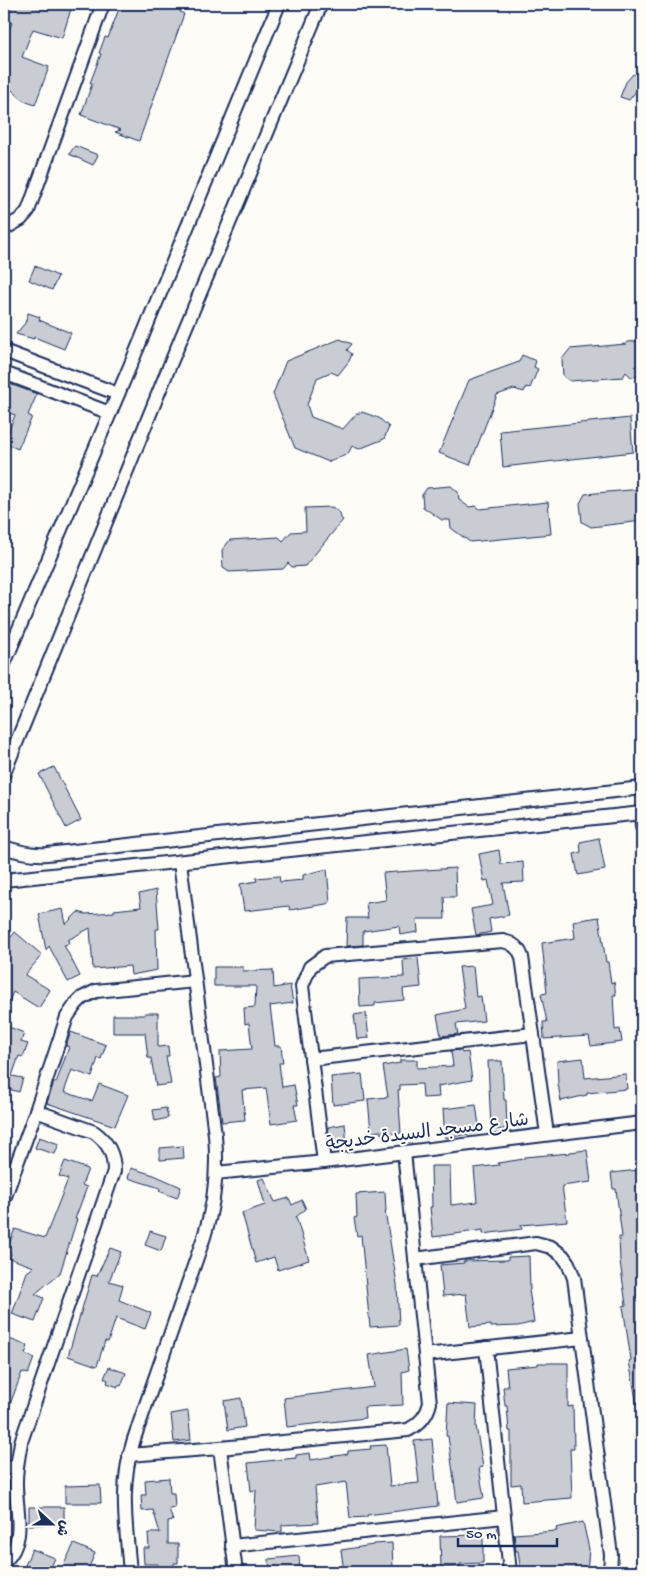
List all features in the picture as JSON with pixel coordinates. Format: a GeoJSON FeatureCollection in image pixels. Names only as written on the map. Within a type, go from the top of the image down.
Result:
{"type":"FeatureCollection","features":[{"type":"Feature","properties":{"kind":"street"},"geometry":{"type":"LineString","coordinates":[[4,229],[21,220],[28,211],[103,4]]}},
{"type":"Feature","properties":{"kind":"street"},"geometry":{"type":"LineString","coordinates":[[4,664],[279,4]]}},
{"type":"Feature","properties":{"kind":"street"},"geometry":{"type":"LineString","coordinates":[[4,773],[167,372],[321,4]]}},
{"type":"Feature","properties":{"kind":"street"},"geometry":{"type":"LineString","coordinates":[[4,351],[118,394]]}},
{"type":"Feature","properties":{"kind":"street"},"geometry":{"type":"LineString","coordinates":[[4,373],[110,413]]}},
{"type":"Feature","properties":{"kind":"street"},"geometry":{"type":"LineString","coordinates":[[4,847],[36,854],[642,788]]}},
{"type":"Feature","properties":{"kind":"street"},"geometry":{"type":"LineString","coordinates":[[4,880],[641,813],[642,827]]}},
{"type":"Feature","properties":{"kind":"street"},"geometry":{"type":"LineString","coordinates":[[130,845],[133,867]]}},
{"type":"Feature","properties":{"kind":"street"},"geometry":{"type":"LineString","coordinates":[[130,1572],[123,1497],[129,1455],[204,1237],[212,1207],[216,1173],[215,1135],[180,862]]}},
{"type":"Feature","properties":{"kind":"street"},"geometry":{"type":"LineString","coordinates":[[324,1162],[302,986],[310,967],[325,956],[490,942],[509,942],[518,948],[522,957],[547,1134]]}},
{"type":"Feature","properties":{"kind":"street"},"geometry":{"type":"LineString","coordinates":[[4,1199],[71,1010],[82,998],[104,989],[195,981]]}},
{"type":"Feature","properties":{"kind":"street"},"geometry":{"type":"LineString","coordinates":[[311,1059],[533,1034]]}},
{"type":"Feature","properties":{"kind":"street"},"geometry":{"type":"LineString","coordinates":[[4,1562],[14,1548],[19,1536],[20,1522],[10,1468],[22,1442],[114,1171],[112,1153],[102,1138],[94,1132],[36,1111]]}},
{"type":"Feature","properties":{"kind":"street","name":"شارع مسجد السيدة خديجة"},"geometry":{"type":"LineString","coordinates":[[216,1173],[324,1162],[642,1123]]}},
{"type":"Feature","properties":{"kind":"street"},"geometry":{"type":"LineString","coordinates":[[129,1455],[408,1430],[420,1423],[430,1403],[404,1152]]}},
{"type":"Feature","properties":{"kind":"street"},"geometry":{"type":"LineString","coordinates":[[415,1258],[536,1243],[551,1247],[563,1256],[572,1270],[611,1554],[610,1572]]}},
{"type":"Feature","properties":{"kind":"street"},"geometry":{"type":"LineString","coordinates":[[425,1355],[582,1338]]}},
{"type":"Feature","properties":{"kind":"street"},"geometry":{"type":"LineString","coordinates":[[486,1348],[510,1572]]}},
{"type":"Feature","properties":{"kind":"street"},"geometry":{"type":"LineString","coordinates":[[220,1448],[236,1572]]}},
{"type":"Feature","properties":{"kind":"street"},"geometry":{"type":"LineString","coordinates":[[232,1546],[504,1517]]}},
{"type":"Feature","properties":{"kind":"building"},"geometry":{"type":"Polygon","coordinates":[[[8,4],[46,4],[71,9],[62,38],[33,29],[22,57],[49,67],[35,105],[24,101],[4,83],[4,41],[12,23],[4,20],[8,4]]]}},
{"type":"Feature","properties":{"kind":"building"},"geometry":{"type":"Polygon","coordinates":[[[128,4],[170,4],[182,8],[180,12],[184,14],[139,141],[115,132],[121,130],[81,115],[105,37],[108,38],[120,6],[126,8],[128,4]]]}},
{"type":"Feature","properties":{"kind":"building"},"geometry":{"type":"Polygon","coordinates":[[[633,74],[642,81],[642,84],[629,100],[620,97],[626,82],[633,74]]]}},
{"type":"Feature","properties":{"kind":"building"},"geometry":{"type":"Polygon","coordinates":[[[75,146],[98,155],[93,165],[69,154],[75,146]]]}},
{"type":"Feature","properties":{"kind":"building"},"geometry":{"type":"Polygon","coordinates":[[[35,266],[58,276],[52,290],[29,280],[35,266]]]}},
{"type":"Feature","properties":{"kind":"building"},"geometry":{"type":"Polygon","coordinates":[[[28,313],[40,317],[39,320],[71,333],[64,349],[34,337],[34,339],[16,334],[25,323],[28,313]]]}},
{"type":"Feature","properties":{"kind":"building"},"geometry":{"type":"Polygon","coordinates":[[[340,339],[352,344],[347,350],[352,354],[338,375],[331,372],[317,378],[307,405],[311,417],[343,429],[356,414],[362,412],[379,418],[389,427],[384,439],[359,449],[352,446],[348,454],[329,462],[295,448],[273,394],[286,361],[340,339]]]}},
{"type":"Feature","properties":{"kind":"building"},"geometry":{"type":"Polygon","coordinates":[[[642,341],[642,376],[631,377],[626,372],[623,377],[570,381],[563,376],[562,359],[570,349],[642,341]]]}},
{"type":"Feature","properties":{"kind":"building"},"geometry":{"type":"Polygon","coordinates":[[[522,355],[536,361],[534,367],[538,369],[530,388],[526,387],[524,392],[514,389],[497,395],[470,465],[439,453],[469,380],[519,362],[522,355]]]}},
{"type":"Feature","properties":{"kind":"building"},"geometry":{"type":"Polygon","coordinates":[[[4,382],[37,394],[28,415],[32,417],[18,449],[4,443],[15,415],[4,411],[4,382]]]}},
{"type":"Feature","properties":{"kind":"building"},"geometry":{"type":"Polygon","coordinates":[[[630,418],[633,452],[503,467],[500,431],[630,418]]]}},
{"type":"Feature","properties":{"kind":"building"},"geometry":{"type":"Polygon","coordinates":[[[451,486],[458,492],[459,500],[469,507],[476,506],[480,509],[548,502],[551,534],[470,542],[451,528],[450,520],[442,520],[423,507],[422,495],[427,488],[451,486]]]}},
{"type":"Feature","properties":{"kind":"building"},"geometry":{"type":"Polygon","coordinates":[[[642,489],[642,521],[591,527],[582,522],[580,503],[585,494],[642,489]]]}},
{"type":"Feature","properties":{"kind":"building"},"geometry":{"type":"Polygon","coordinates":[[[332,507],[340,513],[343,520],[305,566],[292,567],[288,563],[283,569],[229,572],[223,568],[222,550],[230,540],[279,537],[283,541],[291,532],[306,531],[305,508],[332,507]]]}},
{"type":"Feature","properties":{"kind":"building"},"geometry":{"type":"Polygon","coordinates":[[[54,767],[81,820],[66,828],[39,774],[54,767]]]}},
{"type":"Feature","properties":{"kind":"building"},"geometry":{"type":"Polygon","coordinates":[[[599,838],[605,870],[578,875],[574,854],[581,852],[580,842],[599,838]]]}},
{"type":"Feature","properties":{"kind":"building"},"geometry":{"type":"Polygon","coordinates":[[[499,850],[501,864],[523,862],[524,882],[503,883],[509,915],[489,919],[491,932],[476,935],[471,909],[493,905],[488,880],[484,881],[479,854],[499,850]]]}},
{"type":"Feature","properties":{"kind":"building"},"geometry":{"type":"Polygon","coordinates":[[[455,868],[456,897],[444,897],[445,919],[417,919],[418,932],[400,935],[399,926],[363,931],[363,945],[346,946],[347,918],[368,918],[366,903],[386,900],[383,873],[455,868]]]}},
{"type":"Feature","properties":{"kind":"building"},"geometry":{"type":"Polygon","coordinates":[[[327,869],[330,902],[290,910],[289,906],[244,911],[240,884],[257,881],[256,878],[279,876],[280,882],[303,880],[303,875],[327,869]]]}},
{"type":"Feature","properties":{"kind":"building"},"geometry":{"type":"Polygon","coordinates":[[[156,890],[159,929],[156,929],[157,970],[131,975],[130,966],[93,969],[90,928],[68,940],[69,944],[64,945],[80,976],[68,982],[49,946],[46,950],[39,914],[63,909],[66,924],[78,912],[86,914],[114,912],[114,910],[141,907],[139,894],[156,890]]]}},
{"type":"Feature","properties":{"kind":"building"},"geometry":{"type":"Polygon","coordinates":[[[599,917],[606,962],[608,962],[611,983],[614,982],[616,995],[613,995],[615,1030],[620,1029],[622,1042],[591,1046],[589,1036],[544,1039],[543,1022],[547,1022],[541,994],[547,993],[542,943],[575,938],[573,921],[599,917]]]}},
{"type":"Feature","properties":{"kind":"building"},"geometry":{"type":"Polygon","coordinates":[[[15,932],[42,955],[25,975],[50,990],[39,1008],[13,992],[4,1013],[4,946],[15,932]]]}},
{"type":"Feature","properties":{"kind":"building"},"geometry":{"type":"Polygon","coordinates":[[[418,958],[421,987],[403,989],[404,1000],[375,1003],[375,1006],[360,1007],[359,979],[404,977],[403,960],[418,958]]]}},
{"type":"Feature","properties":{"kind":"building"},"geometry":{"type":"Polygon","coordinates":[[[473,966],[476,997],[481,996],[484,1021],[456,1024],[458,1034],[441,1036],[437,1015],[465,1009],[459,967],[473,966]]]}},
{"type":"Feature","properties":{"kind":"building"},"geometry":{"type":"Polygon","coordinates":[[[214,967],[243,967],[243,971],[273,970],[274,988],[290,985],[293,1003],[270,1006],[275,1046],[281,1046],[283,1063],[279,1063],[282,1087],[294,1085],[298,1105],[294,1105],[297,1120],[271,1124],[266,1088],[242,1090],[245,1120],[222,1122],[216,1078],[221,1077],[220,1051],[252,1049],[249,1023],[245,1024],[244,1008],[255,1007],[256,986],[214,986],[214,967]]]}},
{"type":"Feature","properties":{"kind":"building"},"geometry":{"type":"Polygon","coordinates":[[[145,1013],[158,1013],[158,1047],[168,1046],[169,1056],[166,1056],[171,1084],[156,1086],[151,1058],[148,1058],[145,1033],[113,1033],[113,1015],[145,1015],[145,1013]]]}},
{"type":"Feature","properties":{"kind":"building"},"geometry":{"type":"Polygon","coordinates":[[[366,1013],[369,1038],[357,1039],[354,1015],[366,1013]]]}},
{"type":"Feature","properties":{"kind":"building"},"geometry":{"type":"Polygon","coordinates":[[[4,1025],[24,1033],[21,1042],[28,1044],[23,1057],[19,1056],[12,1076],[23,1078],[19,1092],[8,1089],[6,1096],[4,1095],[4,1025]]]}},
{"type":"Feature","properties":{"kind":"building"},"geometry":{"type":"Polygon","coordinates":[[[71,1032],[106,1045],[101,1059],[98,1058],[92,1077],[72,1070],[64,1092],[92,1101],[99,1084],[128,1095],[115,1126],[47,1103],[69,1047],[66,1046],[71,1032]]]}},
{"type":"Feature","properties":{"kind":"building"},"geometry":{"type":"Polygon","coordinates":[[[461,1050],[462,1053],[468,1052],[472,1080],[438,1086],[439,1097],[423,1098],[422,1084],[400,1085],[400,1090],[398,1090],[401,1133],[381,1134],[381,1131],[371,1132],[368,1099],[388,1097],[383,1066],[400,1063],[400,1060],[417,1060],[417,1068],[453,1066],[451,1051],[461,1050]]]}},
{"type":"Feature","properties":{"kind":"building"},"geometry":{"type":"Polygon","coordinates":[[[583,1058],[585,1078],[626,1074],[627,1089],[587,1093],[587,1095],[561,1101],[557,1061],[583,1058]]]}},
{"type":"Feature","properties":{"kind":"building"},"geometry":{"type":"Polygon","coordinates":[[[488,1061],[502,1061],[507,1129],[491,1130],[488,1061]]]}},
{"type":"Feature","properties":{"kind":"building"},"geometry":{"type":"Polygon","coordinates":[[[362,1074],[365,1101],[333,1105],[331,1077],[362,1074]]]}},
{"type":"Feature","properties":{"kind":"building"},"geometry":{"type":"Polygon","coordinates":[[[476,1105],[480,1132],[445,1138],[443,1109],[476,1105]]]}},
{"type":"Feature","properties":{"kind":"building"},"geometry":{"type":"Polygon","coordinates":[[[166,1108],[168,1118],[155,1121],[153,1110],[166,1108]]]}},
{"type":"Feature","properties":{"kind":"building"},"geometry":{"type":"Polygon","coordinates":[[[345,1124],[347,1146],[330,1148],[328,1127],[345,1124]]]}},
{"type":"Feature","properties":{"kind":"building"},"geometry":{"type":"Polygon","coordinates":[[[39,1137],[59,1144],[55,1154],[35,1148],[39,1137]]]}},
{"type":"Feature","properties":{"kind":"building"},"geometry":{"type":"Polygon","coordinates":[[[183,1146],[184,1158],[160,1160],[160,1148],[183,1146]]]}},
{"type":"Feature","properties":{"kind":"building"},"geometry":{"type":"Polygon","coordinates":[[[587,1150],[591,1182],[562,1186],[567,1221],[521,1225],[522,1229],[483,1234],[483,1230],[433,1237],[430,1207],[432,1207],[431,1166],[450,1166],[451,1205],[477,1202],[474,1168],[499,1165],[498,1163],[524,1159],[524,1157],[587,1150]]]}},
{"type":"Feature","properties":{"kind":"building"},"geometry":{"type":"Polygon","coordinates":[[[65,1161],[88,1169],[82,1185],[87,1187],[75,1219],[77,1219],[60,1273],[35,1294],[44,1298],[35,1322],[12,1314],[27,1272],[34,1267],[9,1258],[11,1253],[6,1251],[15,1229],[45,1238],[68,1179],[59,1176],[65,1161]]]}},
{"type":"Feature","properties":{"kind":"building"},"geometry":{"type":"Polygon","coordinates":[[[131,1168],[154,1175],[181,1187],[177,1198],[159,1191],[160,1188],[128,1178],[131,1168]]]}},
{"type":"Feature","properties":{"kind":"building"},"geometry":{"type":"Polygon","coordinates":[[[639,1170],[642,1202],[642,1404],[637,1405],[629,1361],[631,1360],[623,1306],[626,1305],[620,1261],[619,1237],[622,1237],[616,1189],[613,1189],[611,1173],[639,1170]]]}},
{"type":"Feature","properties":{"kind":"building"},"geometry":{"type":"Polygon","coordinates":[[[264,1178],[275,1202],[289,1198],[292,1205],[302,1200],[306,1209],[296,1217],[309,1260],[278,1270],[274,1257],[256,1263],[242,1213],[265,1205],[258,1180],[264,1178]]]}},
{"type":"Feature","properties":{"kind":"building"},"geometry":{"type":"Polygon","coordinates":[[[385,1192],[385,1211],[397,1284],[399,1325],[370,1327],[361,1235],[357,1236],[354,1218],[357,1217],[356,1194],[385,1192]]]}},
{"type":"Feature","properties":{"kind":"building"},"geometry":{"type":"Polygon","coordinates":[[[150,1231],[166,1236],[161,1251],[145,1245],[150,1231]]]}},
{"type":"Feature","properties":{"kind":"building"},"geometry":{"type":"Polygon","coordinates":[[[110,1248],[121,1252],[109,1281],[123,1285],[119,1300],[151,1313],[145,1329],[116,1318],[108,1342],[105,1341],[97,1366],[68,1356],[92,1275],[97,1276],[110,1248]]]}},
{"type":"Feature","properties":{"kind":"building"},"geometry":{"type":"Polygon","coordinates":[[[529,1256],[529,1290],[534,1322],[518,1326],[491,1327],[491,1325],[470,1327],[466,1294],[443,1296],[440,1265],[464,1263],[464,1261],[508,1260],[508,1257],[529,1256]]]}},
{"type":"Feature","properties":{"kind":"building"},"geometry":{"type":"Polygon","coordinates":[[[4,1337],[28,1346],[25,1354],[34,1358],[28,1374],[22,1372],[5,1418],[4,1418],[4,1337]]]}},
{"type":"Feature","properties":{"kind":"building"},"geometry":{"type":"Polygon","coordinates":[[[406,1349],[409,1370],[402,1372],[403,1405],[364,1407],[365,1418],[287,1427],[284,1398],[374,1387],[369,1355],[406,1349]]]}},
{"type":"Feature","properties":{"kind":"building"},"geometry":{"type":"Polygon","coordinates":[[[538,1363],[568,1363],[568,1407],[573,1406],[574,1449],[570,1449],[572,1498],[522,1502],[521,1484],[511,1485],[511,1431],[509,1431],[503,1387],[508,1387],[506,1368],[538,1365],[538,1363]]]}},
{"type":"Feature","properties":{"kind":"building"},"geometry":{"type":"Polygon","coordinates":[[[109,1367],[126,1373],[121,1386],[118,1385],[118,1387],[107,1383],[108,1380],[104,1378],[109,1367]]]}},
{"type":"Feature","properties":{"kind":"building"},"geometry":{"type":"Polygon","coordinates":[[[241,1398],[245,1427],[228,1430],[224,1401],[241,1398]]]}},
{"type":"Feature","properties":{"kind":"building"},"geometry":{"type":"Polygon","coordinates":[[[448,1403],[477,1405],[476,1426],[483,1467],[479,1468],[484,1498],[457,1502],[448,1436],[446,1436],[448,1403]]]}},
{"type":"Feature","properties":{"kind":"building"},"geometry":{"type":"Polygon","coordinates":[[[188,1411],[191,1440],[174,1442],[171,1414],[188,1411]]]}},
{"type":"Feature","properties":{"kind":"building"},"geometry":{"type":"Polygon","coordinates":[[[432,1439],[438,1506],[350,1518],[346,1482],[315,1487],[318,1523],[282,1525],[282,1532],[254,1530],[256,1490],[251,1491],[248,1463],[296,1458],[296,1455],[310,1453],[311,1460],[348,1454],[348,1451],[371,1449],[370,1446],[386,1445],[390,1486],[419,1483],[414,1441],[432,1439]]]}},
{"type":"Feature","properties":{"kind":"building"},"geometry":{"type":"Polygon","coordinates":[[[169,1478],[170,1493],[174,1493],[175,1508],[169,1509],[173,1521],[168,1522],[168,1544],[178,1544],[178,1563],[174,1563],[174,1572],[158,1572],[158,1564],[144,1564],[143,1548],[149,1548],[148,1533],[160,1533],[153,1510],[142,1511],[141,1495],[146,1495],[145,1480],[169,1478]]]}},
{"type":"Feature","properties":{"kind":"building"},"geometry":{"type":"Polygon","coordinates":[[[100,1485],[101,1503],[65,1503],[65,1486],[100,1485]]]}},
{"type":"Feature","properties":{"kind":"building"},"geometry":{"type":"Polygon","coordinates":[[[29,1507],[64,1507],[64,1524],[29,1525],[29,1507]]]}},
{"type":"Feature","properties":{"kind":"building"},"geometry":{"type":"Polygon","coordinates":[[[583,1522],[589,1549],[587,1572],[521,1572],[514,1534],[557,1531],[556,1528],[583,1522]]]}},
{"type":"Feature","properties":{"kind":"building"},"geometry":{"type":"Polygon","coordinates":[[[483,1535],[483,1563],[460,1564],[460,1567],[441,1568],[440,1536],[483,1535]]]}},
{"type":"Feature","properties":{"kind":"building"},"geometry":{"type":"Polygon","coordinates":[[[392,1543],[393,1570],[344,1572],[341,1550],[373,1544],[392,1543]]]}},
{"type":"Feature","properties":{"kind":"building"},"geometry":{"type":"Polygon","coordinates":[[[74,1544],[95,1553],[87,1572],[71,1572],[62,1568],[74,1544]]]}},
{"type":"Feature","properties":{"kind":"building"},"geometry":{"type":"Polygon","coordinates":[[[32,1549],[55,1558],[49,1572],[22,1572],[32,1549]]]}},
{"type":"Feature","properties":{"kind":"building"},"geometry":{"type":"Polygon","coordinates":[[[299,1556],[300,1572],[270,1572],[269,1559],[299,1556]]]}}]}
